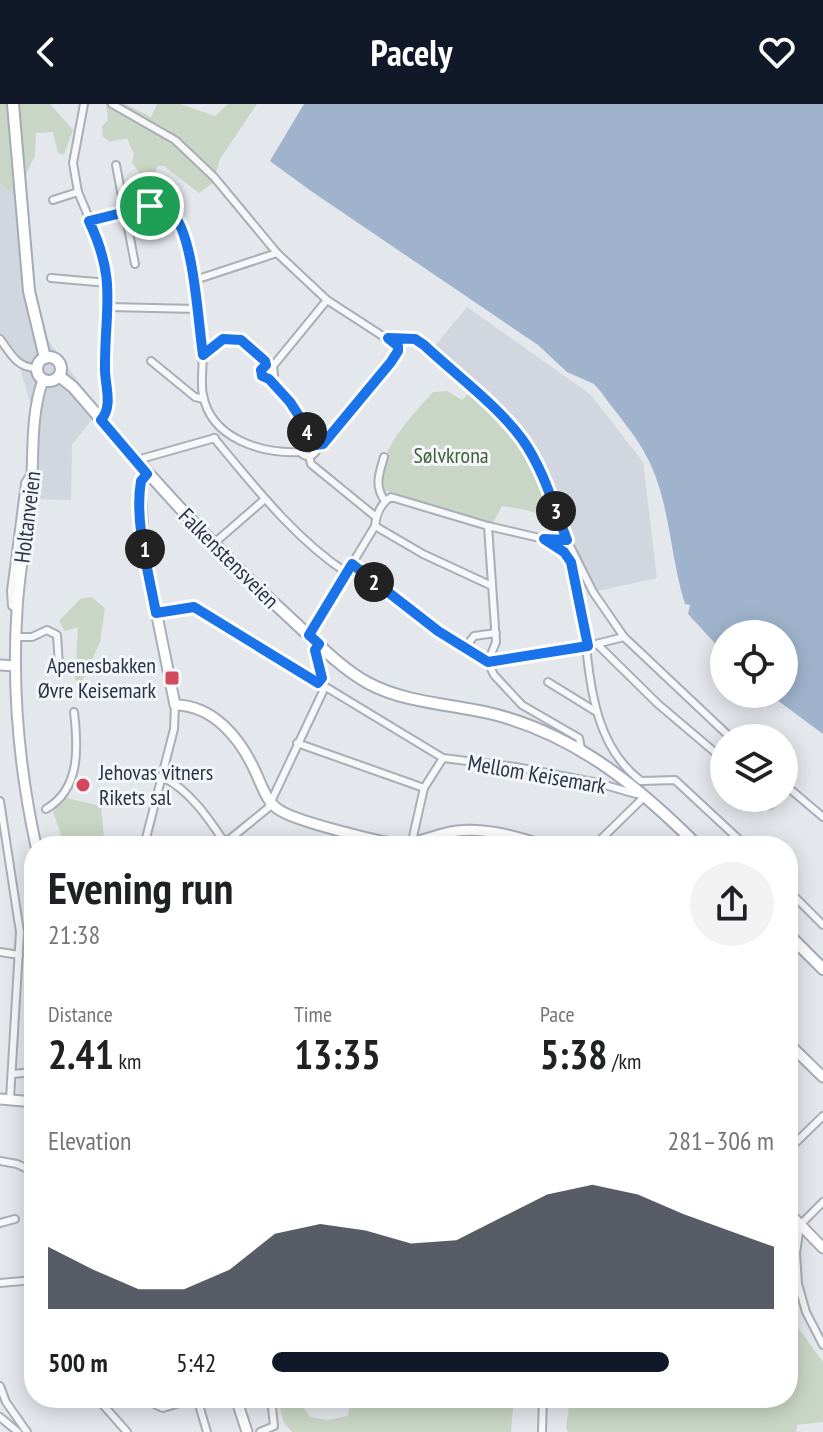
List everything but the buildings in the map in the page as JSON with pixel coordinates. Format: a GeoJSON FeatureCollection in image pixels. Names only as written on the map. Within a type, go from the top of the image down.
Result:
{"type":"FeatureCollection","features":[{"type":"Feature","properties":{"kind":"main road","name":"Falkenstensveien"},"geometry":{"type":"LineString","coordinates":[[13,104],[29,291],[45,358],[58,362],[61,369],[59,376],[73,387],[147,474],[212,545],[319,644],[364,681],[412,699],[508,718],[540,730],[581,749],[644,796]]}},
{"type":"Feature","properties":{"kind":"main road"},"geometry":{"type":"LineString","coordinates":[[45,358],[37,368],[39,377],[53,381],[59,376]]}},
{"type":"Feature","properties":{"kind":"main road","name":"Holtanveien"},"geometry":{"type":"LineString","coordinates":[[34,836],[19,740],[15,666],[17,609],[32,478],[36,404],[43,380]]}},
{"type":"Feature","properties":{"kind":"main road"},"geometry":{"type":"LineString","coordinates":[[147,474],[141,481],[143,538],[175,705],[193,706],[216,717],[253,766],[270,803],[290,816],[372,836]]}},
{"type":"Feature","properties":{"kind":"main road"},"geometry":{"type":"LineString","coordinates":[[0,665],[15,666]]}},
{"type":"Feature","properties":{"kind":"main road","name":"Mellom Keisemark"},"geometry":{"type":"LineString","coordinates":[[644,796],[687,836]]}},
{"type":"Feature","properties":{"kind":"main road"},"geometry":{"type":"LineString","coordinates":[[441,836],[468,830],[508,836]]}},
{"type":"Feature","properties":{"kind":"main road"},"geometry":{"type":"LineString","coordinates":[[798,944],[823,969]]}},
{"type":"Feature","properties":{"kind":"main road"},"geometry":{"type":"LineString","coordinates":[[798,1053],[823,1077]]}},
{"type":"Feature","properties":{"kind":"main road"},"geometry":{"type":"LineString","coordinates":[[800,1225],[823,1248]]}},
{"type":"Feature","properties":{"kind":"main road"},"geometry":{"type":"LineString","coordinates":[[239,1408],[247,1432]]}},
{"type":"Feature","properties":{"kind":"street"},"geometry":{"type":"LineString","coordinates":[[84,104],[73,163],[78,192],[102,249],[108,283],[104,370],[108,403],[101,420]]}},
{"type":"Feature","properties":{"kind":"street"},"geometry":{"type":"LineString","coordinates":[[112,104],[175,140],[214,177],[277,253],[327,300],[398,346],[391,362],[323,444],[316,445],[308,439],[299,416],[269,379],[261,374],[262,367],[269,366],[327,300]]}},
{"type":"Feature","properties":{"kind":"street"},"geometry":{"type":"LineString","coordinates":[[116,165],[135,264]]}},
{"type":"Feature","properties":{"kind":"street"},"geometry":{"type":"LineString","coordinates":[[53,200],[78,192]]}},
{"type":"Feature","properties":{"kind":"street"},"geometry":{"type":"LineString","coordinates":[[89,221],[123,211],[158,206],[173,214],[185,239],[203,355],[204,399],[225,432],[259,448],[286,453],[301,452],[309,456],[311,464],[376,517]]}},
{"type":"Feature","properties":{"kind":"street"},"geometry":{"type":"LineString","coordinates":[[192,281],[277,253]]}},
{"type":"Feature","properties":{"kind":"street"},"geometry":{"type":"LineString","coordinates":[[51,278],[108,283]]}},
{"type":"Feature","properties":{"kind":"street"},"geometry":{"type":"LineString","coordinates":[[109,307],[196,309]]}},
{"type":"Feature","properties":{"kind":"street"},"geometry":{"type":"LineString","coordinates":[[388,338],[415,339],[424,345],[511,425],[539,471],[567,540],[593,592],[624,637],[716,724]]}},
{"type":"Feature","properties":{"kind":"street"},"geometry":{"type":"LineString","coordinates":[[0,339],[18,364],[37,368]]}},
{"type":"Feature","properties":{"kind":"street"},"geometry":{"type":"LineString","coordinates":[[203,355],[214,343],[241,340],[275,373],[269,379]]}},
{"type":"Feature","properties":{"kind":"street"},"geometry":{"type":"LineString","coordinates":[[151,361],[195,397],[204,399]]}},
{"type":"Feature","properties":{"kind":"street"},"geometry":{"type":"LineString","coordinates":[[136,460],[214,438],[225,432]]}},
{"type":"Feature","properties":{"kind":"street"},"geometry":{"type":"LineString","coordinates":[[214,438],[265,499],[331,563],[347,573]]}},
{"type":"Feature","properties":{"kind":"street"},"geometry":{"type":"LineString","coordinates":[[301,452],[300,444],[308,439]]}},
{"type":"Feature","properties":{"kind":"street"},"geometry":{"type":"LineString","coordinates":[[309,456],[315,452],[316,445]]}},
{"type":"Feature","properties":{"kind":"street"},"geometry":{"type":"LineString","coordinates":[[384,457],[377,484],[379,493],[388,499],[544,539],[567,540]]}},
{"type":"Feature","properties":{"kind":"street"},"geometry":{"type":"LineString","coordinates":[[212,545],[265,499]]}},
{"type":"Feature","properties":{"kind":"street"},"geometry":{"type":"LineString","coordinates":[[309,635],[388,499]]}},
{"type":"Feature","properties":{"kind":"street"},"geometry":{"type":"LineString","coordinates":[[375,526],[423,554],[492,586]]}},
{"type":"Feature","properties":{"kind":"street"},"geometry":{"type":"LineString","coordinates":[[488,526],[496,633],[494,651],[488,662]]}},
{"type":"Feature","properties":{"kind":"street"},"geometry":{"type":"LineString","coordinates":[[544,539],[564,552],[571,562],[588,646],[595,711],[620,760],[630,773],[646,783],[668,778],[675,780],[735,836]]}},
{"type":"Feature","properties":{"kind":"street"},"geometry":{"type":"LineString","coordinates":[[352,564],[438,631],[488,662],[494,675],[510,694],[522,705],[579,738],[581,749]]}},
{"type":"Feature","properties":{"kind":"street"},"geometry":{"type":"LineString","coordinates":[[156,613],[194,607],[443,758]]}},
{"type":"Feature","properties":{"kind":"street"},"geometry":{"type":"LineString","coordinates":[[16,637],[32,637],[47,630],[57,635],[59,665]]}},
{"type":"Feature","properties":{"kind":"street"},"geometry":{"type":"LineString","coordinates":[[465,648],[474,636],[496,633]]}},
{"type":"Feature","properties":{"kind":"street"},"geometry":{"type":"LineString","coordinates":[[488,662],[624,637]]}},
{"type":"Feature","properties":{"kind":"street"},"geometry":{"type":"LineString","coordinates":[[236,836],[270,803],[297,743],[322,685],[315,650],[319,644]]}},
{"type":"Feature","properties":{"kind":"street"},"geometry":{"type":"LineString","coordinates":[[597,644],[658,704],[710,748]]}},
{"type":"Feature","properties":{"kind":"street"},"geometry":{"type":"LineString","coordinates":[[548,682],[595,711]]}},
{"type":"Feature","properties":{"kind":"street"},"geometry":{"type":"LineString","coordinates":[[147,836],[176,718],[175,705]]}},
{"type":"Feature","properties":{"kind":"street"},"geometry":{"type":"LineString","coordinates":[[46,809],[67,790],[71,780],[78,747],[74,712]]}},
{"type":"Feature","properties":{"kind":"street"},"geometry":{"type":"LineString","coordinates":[[297,743],[424,788]]}},
{"type":"Feature","properties":{"kind":"street","name":"Mellom Keisemark"},"geometry":{"type":"LineString","coordinates":[[408,836],[424,788],[443,758],[516,767],[598,783],[644,796]]}},
{"type":"Feature","properties":{"kind":"street"},"geometry":{"type":"LineString","coordinates":[[162,777],[171,781],[194,803],[220,836]]}},
{"type":"Feature","properties":{"kind":"street"},"geometry":{"type":"LineString","coordinates":[[604,836],[644,796]]}},
{"type":"Feature","properties":{"kind":"street"},"geometry":{"type":"LineString","coordinates":[[798,796],[823,817]]}},
{"type":"Feature","properties":{"kind":"street"},"geometry":{"type":"LineString","coordinates":[[0,801],[2,831],[20,932],[12,1074],[5,1099]]}},
{"type":"Feature","properties":{"kind":"street"},"geometry":{"type":"LineString","coordinates":[[798,900],[823,925]]}},
{"type":"Feature","properties":{"kind":"street"},"geometry":{"type":"LineString","coordinates":[[0,952],[19,955]]}},
{"type":"Feature","properties":{"kind":"street"},"geometry":{"type":"LineString","coordinates":[[12,1074],[24,1073]]}},
{"type":"Feature","properties":{"kind":"street"},"geometry":{"type":"LineString","coordinates":[[798,1140],[823,1116]]}},
{"type":"Feature","properties":{"kind":"street"},"geometry":{"type":"LineString","coordinates":[[0,1161],[24,1167]]}},
{"type":"Feature","properties":{"kind":"street"},"geometry":{"type":"LineString","coordinates":[[798,1239],[800,1225],[823,1202]]}},
{"type":"Feature","properties":{"kind":"street"},"geometry":{"type":"LineString","coordinates":[[0,1223],[15,1219]]}},
{"type":"Feature","properties":{"kind":"street"},"geometry":{"type":"LineString","coordinates":[[0,1283],[24,1281]]}},
{"type":"Feature","properties":{"kind":"street"},"geometry":{"type":"LineString","coordinates":[[798,1284],[806,1312],[823,1345]]}},
{"type":"Feature","properties":{"kind":"street"},"geometry":{"type":"LineString","coordinates":[[0,1386],[6,1402],[27,1432]]}},
{"type":"Feature","properties":{"kind":"street"},"geometry":{"type":"LineString","coordinates":[[106,1408],[127,1432]]}},
{"type":"Feature","properties":{"kind":"street"},"geometry":{"type":"LineString","coordinates":[[199,1408],[207,1432]]}},
{"type":"Feature","properties":{"kind":"street"},"geometry":{"type":"LineString","coordinates":[[260,1432],[274,1426],[272,1408]]}},
{"type":"Feature","properties":{"kind":"street"},"geometry":{"type":"LineString","coordinates":[[542,1432],[543,1408]]}},
{"type":"Feature","properties":{"kind":"street"},"geometry":{"type":"LineString","coordinates":[[0,1417],[18,1432]]}},
{"type":"Feature","properties":{"kind":"shaded area"},"geometry":{"type":"Polygon","coordinates":[[[0,183],[16,197],[27,217],[35,288],[46,337],[99,410],[72,445],[71,500],[26,499],[32,408],[16,356],[0,334],[0,183]]]}},
{"type":"Feature","properties":{"kind":"shaded area"},"geometry":{"type":"Polygon","coordinates":[[[467,307],[590,394],[643,462],[657,578],[593,592],[577,561],[552,480],[534,448],[515,423],[433,348],[467,307]]]}},
{"type":"Feature","properties":{"kind":"green space"},"geometry":{"type":"Polygon","coordinates":[[[0,104],[50,104],[73,130],[64,155],[58,153],[53,132],[36,133],[35,155],[16,197],[0,183],[0,104]]]}},
{"type":"Feature","properties":{"kind":"green space"},"geometry":{"type":"Polygon","coordinates":[[[106,104],[125,104],[151,117],[157,104],[180,104],[215,116],[228,104],[257,104],[220,159],[213,183],[199,193],[164,166],[157,166],[156,175],[145,182],[132,162],[134,154],[127,138],[110,142],[103,137],[102,126],[108,120],[106,104]]]}},
{"type":"Feature","properties":{"kind":"green space","name":"Sølvkrona"},"geometry":{"type":"Polygon","coordinates":[[[447,391],[462,400],[469,393],[508,431],[535,474],[561,535],[548,536],[550,520],[527,510],[502,506],[493,523],[388,491],[382,493],[382,465],[395,438],[433,392],[447,391]]]}},
{"type":"Feature","properties":{"kind":"green space"},"geometry":{"type":"Polygon","coordinates":[[[91,597],[105,608],[100,642],[81,684],[75,680],[78,627],[65,631],[59,621],[80,599],[91,597]]]}},
{"type":"Feature","properties":{"kind":"green space"},"geometry":{"type":"Polygon","coordinates":[[[66,798],[101,806],[104,836],[61,836],[53,812],[66,798]]]}},
{"type":"Feature","properties":{"kind":"green space"},"geometry":{"type":"Polygon","coordinates":[[[798,1328],[823,1362],[823,1422],[797,1425],[796,1432],[569,1432],[566,1429],[569,1408],[798,1408],[798,1328]]]}},
{"type":"Feature","properties":{"kind":"green space"},"geometry":{"type":"Polygon","coordinates":[[[280,1408],[304,1408],[310,1417],[327,1420],[348,1416],[349,1408],[513,1408],[511,1432],[292,1432],[284,1423],[280,1408]]]}},
{"type":"Feature","properties":{"kind":"water"},"geometry":{"type":"Polygon","coordinates":[[[304,104],[823,104],[823,734],[788,708],[798,708],[798,620],[710,620],[710,638],[688,614],[690,605],[685,604],[680,586],[655,476],[638,441],[594,384],[567,372],[538,345],[270,161],[304,104]]]}},
{"type":"Feature","properties":{"kind":"place","name":"Apenesbakken Øvre Keisemark"},"geometry":{"type":"Point","coordinates":[172,678]}},
{"type":"Feature","properties":{"kind":"place","name":"Jehovas vitners Rikets sal"},"geometry":{"type":"Point","coordinates":[83,785]}},
{"type":"Feature","properties":{"kind":"route"},"geometry":{"type":"LineString","coordinates":[[150,206],[158,206],[173,214],[185,239],[203,355],[214,343],[223,339],[241,340],[265,361],[262,376],[269,379],[290,402],[308,439],[316,445],[323,444],[391,362],[398,346],[388,338],[405,337],[424,345],[511,425],[539,471],[567,540],[544,539],[564,552],[571,562],[588,646],[488,662],[438,631],[352,564],[309,635],[319,644],[315,650],[322,678],[318,683],[194,607],[156,613],[143,538],[140,487],[147,474],[101,420],[108,409],[104,370],[108,283],[102,249],[89,221],[150,206]]}}]}
